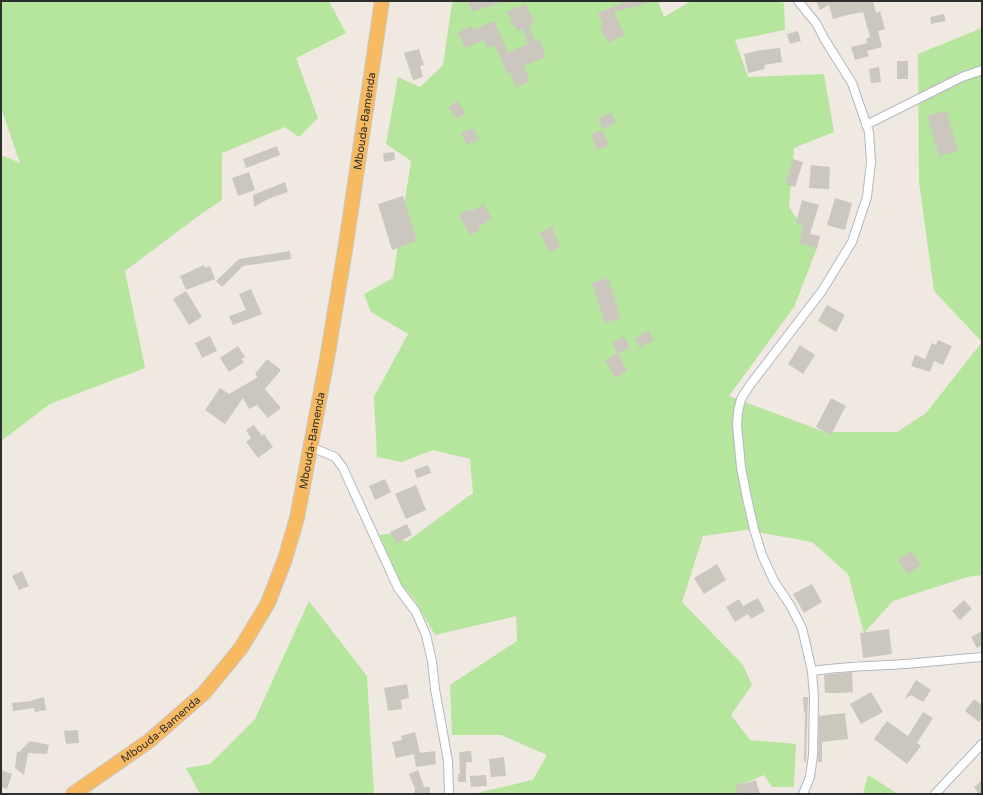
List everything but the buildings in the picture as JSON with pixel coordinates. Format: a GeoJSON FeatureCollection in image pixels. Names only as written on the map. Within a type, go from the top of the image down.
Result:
{"type":"FeatureCollection","features":[{"type":"Feature","properties":{"kind":"highway","name":"Mbouda-Bamenda"},"geometry":{"type":"LineString","coordinates":[[74,794],[149,741],[204,693],[241,648],[268,603],[285,559],[297,518],[311,448],[346,244],[382,1]]}},
{"type":"Feature","properties":{"kind":"street"},"geometry":{"type":"LineString","coordinates":[[798,1],[816,23],[852,83],[869,132],[871,162],[867,197],[852,242],[822,291],[750,385],[741,399],[738,412],[737,441],[754,529],[762,555],[774,581],[790,604],[802,628],[812,672],[814,697],[813,755],[810,778],[803,794]]}},
{"type":"Feature","properties":{"kind":"street"},"geometry":{"type":"LineString","coordinates":[[866,125],[962,77],[982,70]]}},
{"type":"Feature","properties":{"kind":"street"},"geometry":{"type":"LineString","coordinates":[[311,448],[335,457],[343,468],[398,588],[416,612],[426,635],[432,661],[435,689],[448,761],[449,794]]}},
{"type":"Feature","properties":{"kind":"street"},"geometry":{"type":"LineString","coordinates":[[812,672],[827,669],[982,657]]}},
{"type":"Feature","properties":{"kind":"street"},"geometry":{"type":"LineString","coordinates":[[935,794],[982,744]]}},
{"type":"Feature","properties":{"kind":"green space"},"geometry":{"type":"Polygon","coordinates":[[[1,1],[329,1],[346,33],[296,58],[318,118],[299,137],[285,127],[222,153],[222,200],[125,271],[145,368],[50,404],[1,441],[1,155],[20,163],[1,108],[1,1]]]}},
{"type":"Feature","properties":{"kind":"green space"},"geometry":{"type":"Polygon","coordinates":[[[456,1],[658,1],[664,17],[691,1],[775,1],[784,3],[785,30],[735,40],[748,77],[824,74],[834,132],[794,148],[789,207],[817,248],[794,307],[729,396],[825,432],[897,432],[926,413],[982,342],[982,575],[967,577],[893,601],[864,633],[848,574],[812,542],[746,530],[703,536],[682,602],[743,665],[752,685],[731,715],[750,740],[796,744],[794,787],[772,787],[764,775],[742,784],[744,794],[473,794],[533,780],[547,755],[501,735],[452,735],[450,685],[517,641],[516,616],[435,635],[415,601],[398,580],[379,535],[395,533],[406,542],[473,493],[470,459],[433,450],[402,462],[377,457],[374,397],[408,334],[371,312],[364,294],[393,278],[411,161],[386,144],[398,77],[420,87],[443,65],[452,3],[456,1]]]}},
{"type":"Feature","properties":{"kind":"green space"},"geometry":{"type":"Polygon","coordinates":[[[982,28],[982,342],[934,291],[919,182],[918,54],[982,28]]]}},
{"type":"Feature","properties":{"kind":"green space"},"geometry":{"type":"Polygon","coordinates":[[[309,601],[367,676],[374,794],[200,794],[186,768],[210,764],[255,719],[309,601]]]}},
{"type":"Feature","properties":{"kind":"green space"},"geometry":{"type":"Polygon","coordinates":[[[868,775],[898,794],[863,794],[868,775]]]}}]}
